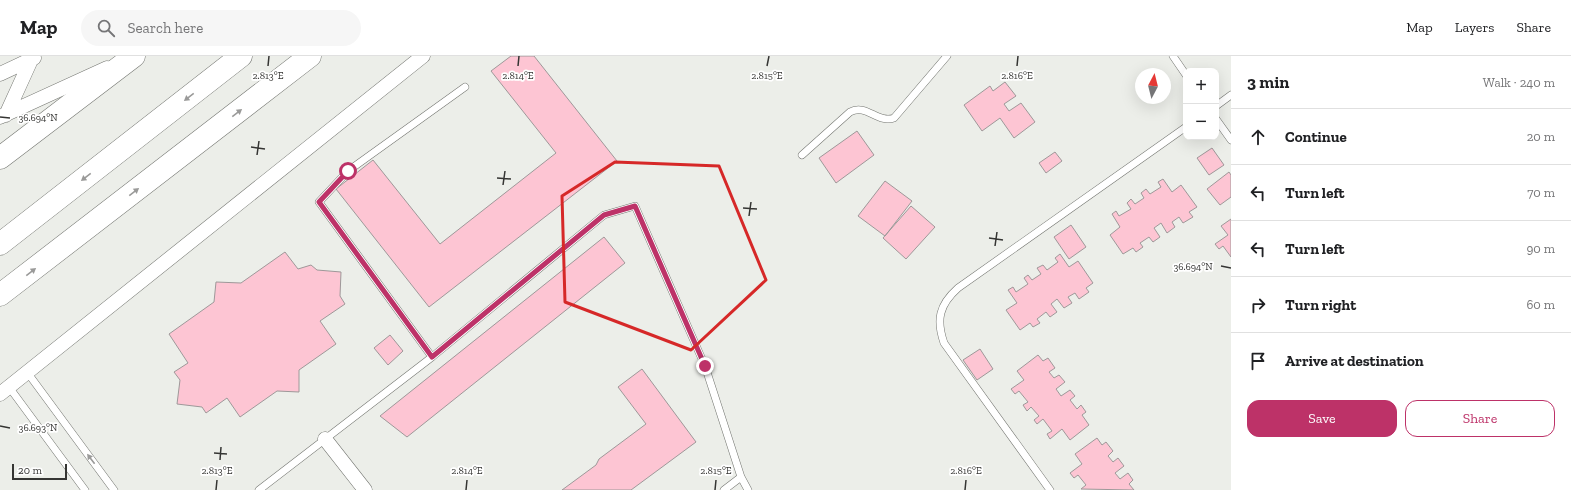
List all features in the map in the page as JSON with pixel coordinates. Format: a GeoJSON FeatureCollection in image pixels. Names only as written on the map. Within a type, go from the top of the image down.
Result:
{"type":"FeatureCollection","features":[{"type":"Feature","properties":{"kind":"main road"},"geometry":{"type":"LineString","coordinates":[[0,158],[133,56]]}},
{"type":"Feature","properties":{"kind":"main road"},"geometry":{"type":"LineString","coordinates":[[0,244],[241,56]]}},
{"type":"Feature","properties":{"kind":"main road"},"geometry":{"type":"LineString","coordinates":[[0,296],[310,56]]}},
{"type":"Feature","properties":{"kind":"street"},"geometry":{"type":"LineString","coordinates":[[3,116],[133,56]]}},
{"type":"Feature","properties":{"kind":"street"},"geometry":{"type":"LineString","coordinates":[[4,391],[424,56]]}},
{"type":"Feature","properties":{"kind":"street"},"geometry":{"type":"LineString","coordinates":[[3,116],[34,58]]}},
{"type":"Feature","properties":{"kind":"street"},"geometry":{"type":"LineString","coordinates":[[0,74],[34,58]]}},
{"type":"Feature","properties":{"kind":"street"},"geometry":{"type":"LineString","coordinates":[[325,439],[365,490]]}},
{"type":"Feature","properties":{"kind":"lane"},"geometry":{"type":"LineString","coordinates":[[802,155],[854,110],[863,109],[886,120],[894,118],[947,56]]}},
{"type":"Feature","properties":{"kind":"lane"},"geometry":{"type":"LineString","coordinates":[[1173,56],[1183,71]]}},
{"type":"Feature","properties":{"kind":"lane"},"geometry":{"type":"LineString","coordinates":[[432,357],[319,202],[348,171],[465,86]]}},
{"type":"Feature","properties":{"kind":"lane"},"geometry":{"type":"LineString","coordinates":[[1219,104],[1231,95]]}},
{"type":"Feature","properties":{"kind":"lane"},"geometry":{"type":"LineString","coordinates":[[1219,123],[1231,140]]}},
{"type":"Feature","properties":{"kind":"lane"},"geometry":{"type":"LineString","coordinates":[[1050,490],[944,343],[940,321],[942,307],[949,296],[958,288],[1183,129]]}},
{"type":"Feature","properties":{"kind":"lane"},"geometry":{"type":"LineString","coordinates":[[259,490],[432,357],[604,215],[635,206],[705,366],[741,477],[748,490]]}},
{"type":"Feature","properties":{"kind":"lane"},"geometry":{"type":"LineString","coordinates":[[27,372],[114,490]]}},
{"type":"Feature","properties":{"kind":"lane"},"geometry":{"type":"LineString","coordinates":[[4,391],[85,490]]}},
{"type":"Feature","properties":{"kind":"lane"},"geometry":{"type":"LineString","coordinates":[[724,490],[741,477]]}},
{"type":"Feature","properties":{"kind":"highlighted area"},"geometry":{"type":"Polygon","coordinates":[[[615,162],[719,166],[766,280],[691,350],[565,302],[562,196],[615,162]]]}},
{"type":"Feature","properties":{"kind":"building"},"geometry":{"type":"Polygon","coordinates":[[[511,56],[534,56],[617,161],[429,307],[336,189],[373,160],[440,244],[556,153],[491,71],[511,56]]]}},
{"type":"Feature","properties":{"kind":"building"},"geometry":{"type":"Polygon","coordinates":[[[1005,82],[1016,96],[1004,104],[1009,111],[1021,103],[1035,122],[1014,138],[1000,118],[982,131],[964,105],[990,86],[993,91],[1005,82]]]}},
{"type":"Feature","properties":{"kind":"building"},"geometry":{"type":"Polygon","coordinates":[[[857,131],[874,155],[836,183],[819,158],[857,131]]]}},
{"type":"Feature","properties":{"kind":"building"},"geometry":{"type":"Polygon","coordinates":[[[1212,148],[1224,165],[1209,175],[1197,158],[1212,148]]]}},
{"type":"Feature","properties":{"kind":"building"},"geometry":{"type":"Polygon","coordinates":[[[1055,152],[1062,161],[1046,173],[1039,163],[1055,152]]]}},
{"type":"Feature","properties":{"kind":"building"},"geometry":{"type":"Polygon","coordinates":[[[1229,172],[1231,175],[1231,197],[1220,205],[1207,189],[1229,172]]]}},
{"type":"Feature","properties":{"kind":"building"},"geometry":{"type":"Polygon","coordinates":[[[1163,179],[1172,192],[1181,185],[1197,207],[1189,212],[1193,217],[1183,223],[1179,217],[1172,222],[1175,227],[1167,233],[1161,223],[1154,228],[1160,237],[1153,242],[1149,237],[1140,243],[1143,247],[1136,252],[1133,248],[1123,254],[1110,235],[1120,227],[1112,214],[1116,211],[1119,216],[1131,209],[1127,203],[1131,199],[1135,204],[1144,198],[1141,193],[1146,189],[1150,194],[1161,187],[1158,182],[1163,179]]]}},
{"type":"Feature","properties":{"kind":"building"},"geometry":{"type":"Polygon","coordinates":[[[885,181],[912,201],[885,236],[858,216],[885,181]]]}},
{"type":"Feature","properties":{"kind":"building"},"geometry":{"type":"Polygon","coordinates":[[[911,206],[935,227],[906,259],[883,238],[911,206]]]}},
{"type":"Feature","properties":{"kind":"building"},"geometry":{"type":"Polygon","coordinates":[[[1231,219],[1231,257],[1223,246],[1219,249],[1215,244],[1228,235],[1221,226],[1231,219]]]}},
{"type":"Feature","properties":{"kind":"building"},"geometry":{"type":"Polygon","coordinates":[[[1071,225],[1086,247],[1069,259],[1054,237],[1071,225]]]}},
{"type":"Feature","properties":{"kind":"building"},"geometry":{"type":"Polygon","coordinates":[[[604,237],[625,263],[407,437],[380,416],[604,237]]]}},
{"type":"Feature","properties":{"kind":"building"},"geometry":{"type":"Polygon","coordinates":[[[285,252],[298,269],[311,265],[317,270],[341,272],[340,296],[345,304],[320,321],[336,344],[299,370],[299,392],[277,391],[240,417],[227,398],[206,413],[202,407],[177,404],[180,380],[174,372],[188,363],[169,334],[214,302],[216,282],[241,283],[285,252]]]}},
{"type":"Feature","properties":{"kind":"building"},"geometry":{"type":"Polygon","coordinates":[[[1060,254],[1069,267],[1078,261],[1093,283],[1086,288],[1089,292],[1079,299],[1075,293],[1068,297],[1072,303],[1064,308],[1057,299],[1051,304],[1057,312],[1050,317],[1046,312],[1037,319],[1040,323],[1033,327],[1030,323],[1020,330],[1006,310],[1017,303],[1008,290],[1013,287],[1016,292],[1028,284],[1024,278],[1028,275],[1032,280],[1041,274],[1037,268],[1043,265],[1047,270],[1058,262],[1055,258],[1060,254]]]}},
{"type":"Feature","properties":{"kind":"building"},"geometry":{"type":"Polygon","coordinates":[[[390,335],[403,351],[388,365],[374,348],[390,335]]]}},
{"type":"Feature","properties":{"kind":"building"},"geometry":{"type":"Polygon","coordinates":[[[980,349],[993,369],[977,380],[963,360],[980,349]]]}},
{"type":"Feature","properties":{"kind":"building"},"geometry":{"type":"Polygon","coordinates":[[[1038,355],[1043,361],[1048,358],[1055,368],[1049,372],[1054,378],[1059,375],[1065,382],[1056,389],[1061,396],[1070,390],[1075,396],[1070,400],[1077,409],[1081,405],[1086,412],[1082,415],[1089,425],[1070,440],[1062,429],[1050,439],[1047,434],[1052,431],[1043,419],[1037,424],[1034,420],[1039,416],[1031,407],[1027,411],[1023,405],[1028,402],[1019,391],[1015,394],[1011,389],[1024,380],[1017,371],[1038,355]]]}},
{"type":"Feature","properties":{"kind":"building"},"geometry":{"type":"Polygon","coordinates":[[[642,369],[696,442],[631,490],[562,490],[596,465],[599,459],[646,424],[618,387],[642,369]]]}},
{"type":"Feature","properties":{"kind":"building"},"geometry":{"type":"Polygon","coordinates":[[[1097,438],[1102,445],[1106,442],[1113,451],[1108,456],[1113,462],[1118,458],[1124,466],[1115,473],[1120,479],[1128,473],[1133,480],[1129,484],[1134,490],[1081,489],[1086,485],[1078,475],[1074,478],[1070,473],[1082,464],[1075,454],[1097,438]]]}},
{"type":"Feature","properties":{"kind":"route"},"geometry":{"type":"LineString","coordinates":[[348,171],[319,202],[432,357],[604,215],[635,206],[705,366]]}}]}
